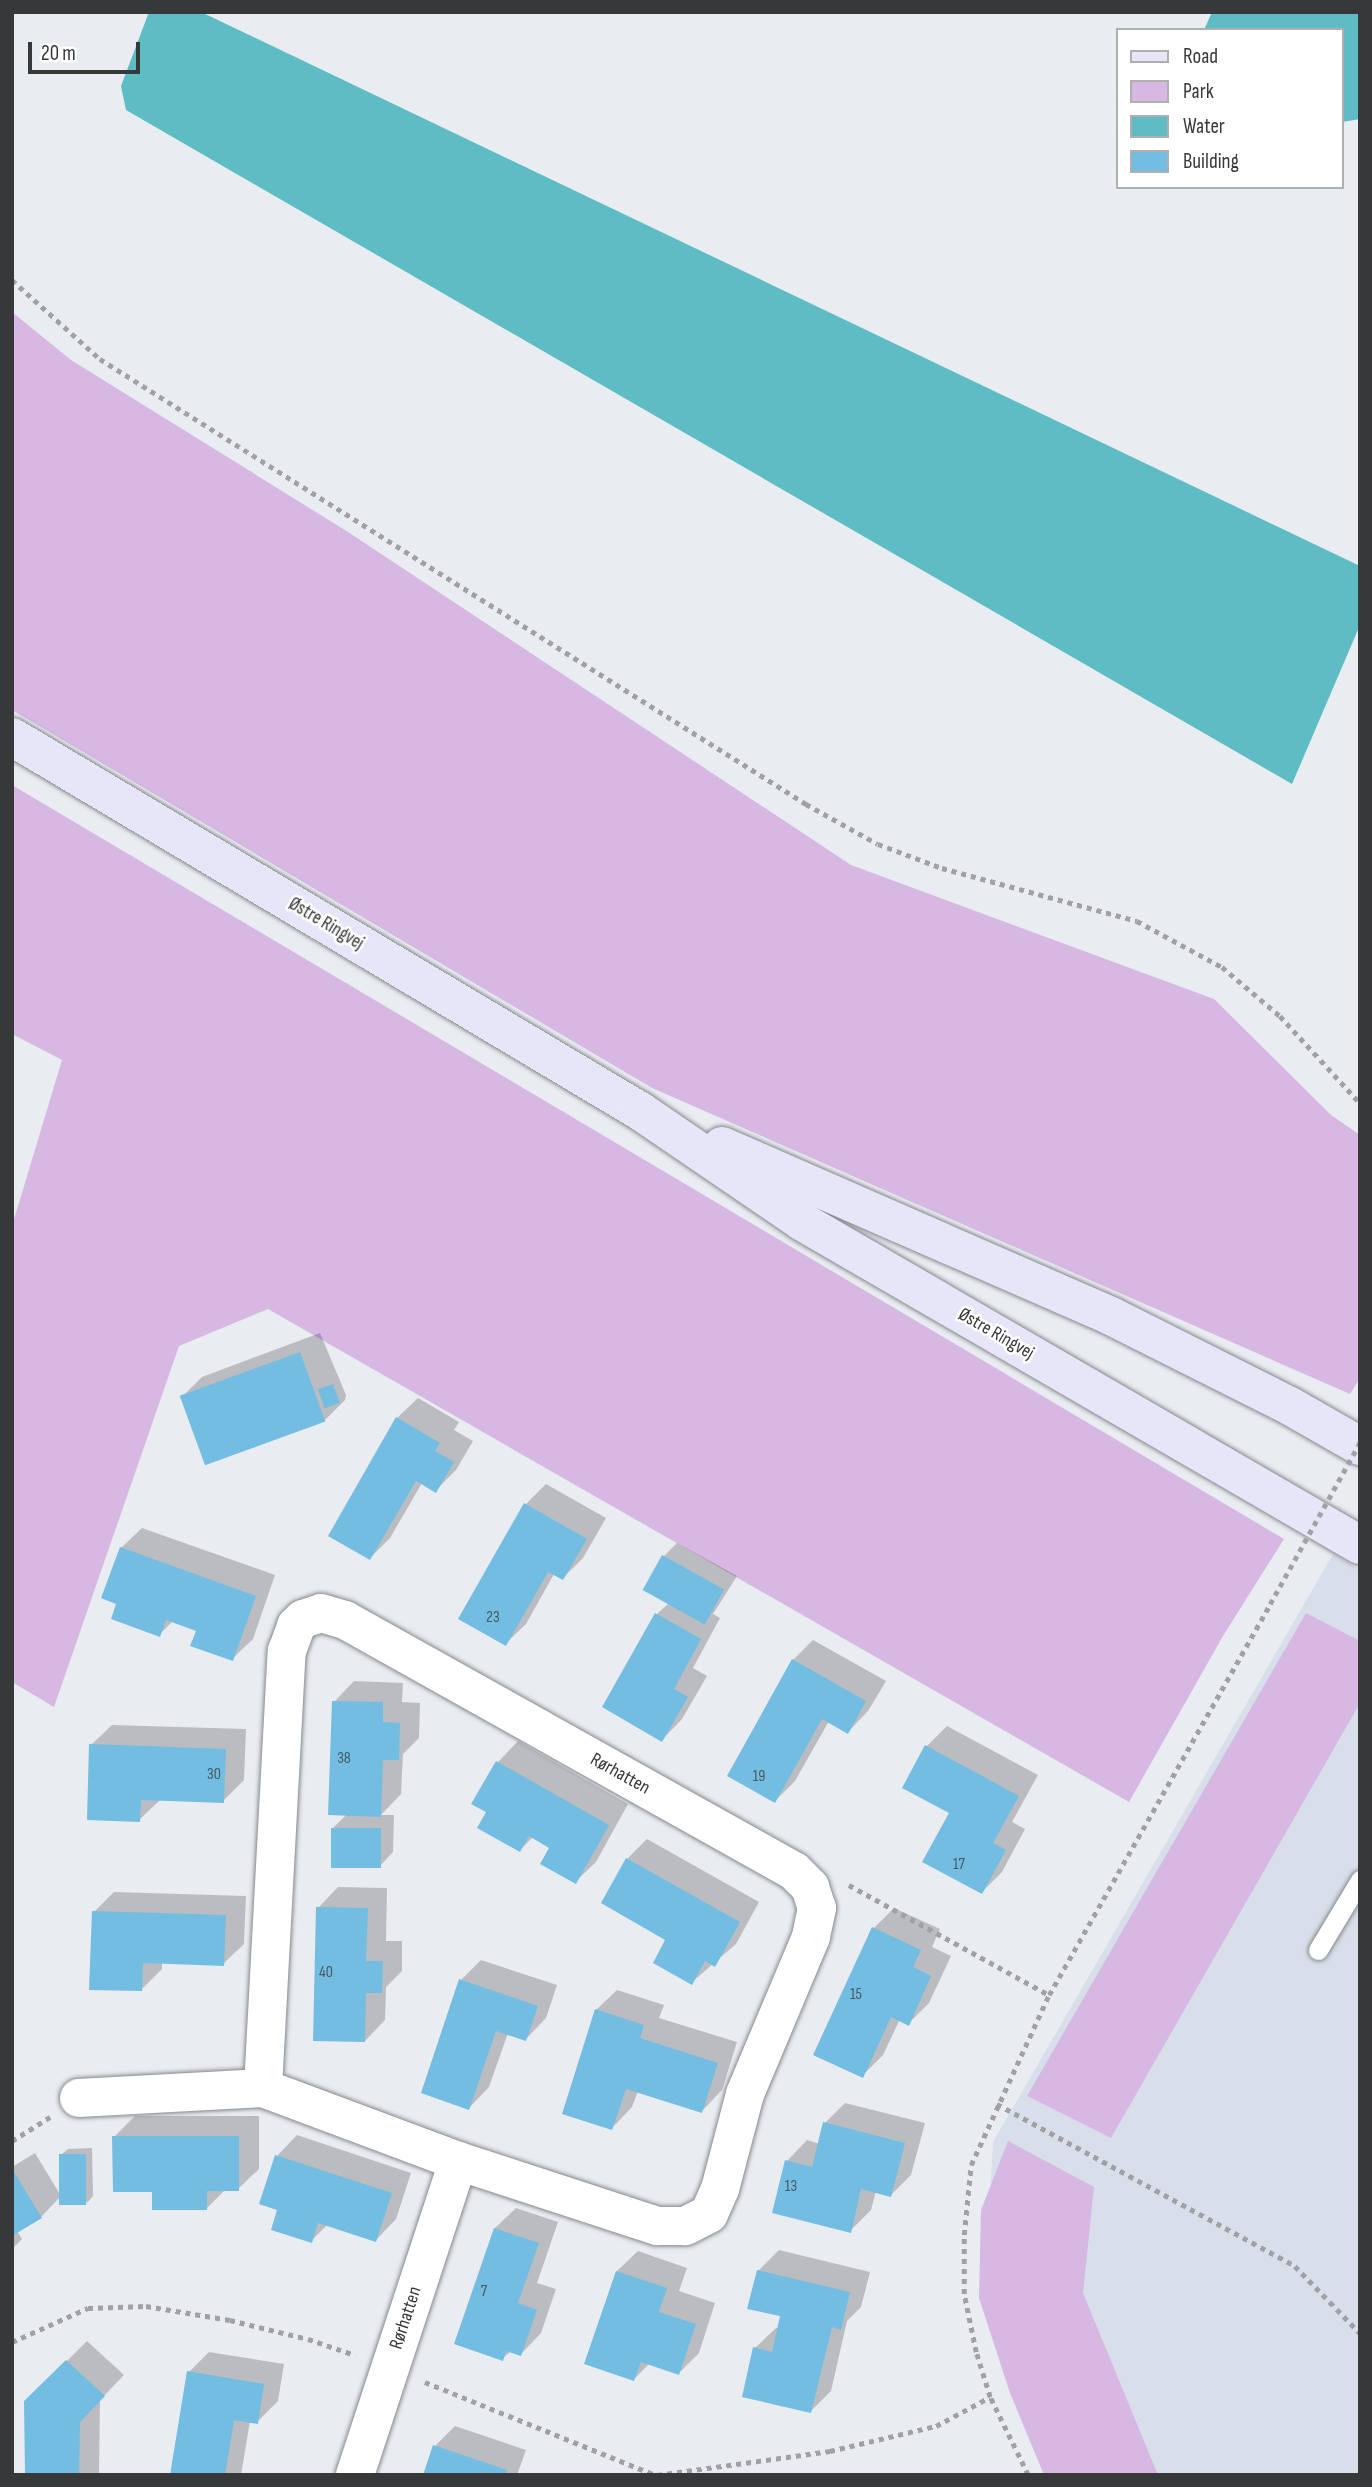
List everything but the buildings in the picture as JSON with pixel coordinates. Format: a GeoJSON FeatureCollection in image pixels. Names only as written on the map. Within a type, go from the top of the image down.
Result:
{"type":"FeatureCollection","features":[{"type":"Feature","properties":{"kind":"main road","name":"Østre Ringvej"},"geometry":{"type":"LineString","coordinates":[[12,737],[640,1111],[801,1221],[1360,1545]]}},
{"type":"Feature","properties":{"kind":"main road","name":"Østre Ringvej"},"geometry":{"type":"LineString","coordinates":[[640,1111],[1111,1316],[1360,1444]]}},
{"type":"Feature","properties":{"kind":"street","name":"Rørhatten"},"geometry":{"type":"LineString","coordinates":[[263,2088],[287,1651],[296,1626],[312,1615],[321,1613],[345,1620],[794,1871],[810,1887]]}},
{"type":"Feature","properties":{"kind":"street"},"geometry":{"type":"LineString","coordinates":[[79,2098],[263,2088],[458,2161],[657,2227],[685,2226],[709,2214],[720,2189],[745,2094],[811,1937],[817,1908],[810,1887]]}},
{"type":"Feature","properties":{"kind":"street","name":"Rørhatten"},"geometry":{"type":"LineString","coordinates":[[355,2475],[458,2161]]}},
{"type":"Feature","properties":{"kind":"lane"},"geometry":{"type":"LineString","coordinates":[[1318,1950],[1360,1880]]}},
{"type":"Feature","properties":{"kind":"path"},"geometry":{"type":"LineString","coordinates":[[12,281],[100,359],[806,804],[878,844],[942,868],[1137,921],[1222,967],[1280,1016],[1360,1103]]}},
{"type":"Feature","properties":{"kind":"path"},"geometry":{"type":"LineString","coordinates":[[1028,2475],[990,2398],[976,2352],[964,2294],[964,2235],[971,2165],[1049,1995],[1360,1444]]}},
{"type":"Feature","properties":{"kind":"path"},"geometry":{"type":"LineString","coordinates":[[810,1887],[851,1885],[1049,1995]]}},
{"type":"Feature","properties":{"kind":"path"},"geometry":{"type":"LineString","coordinates":[[997,2104],[1295,2266],[1360,2333]]}},
{"type":"Feature","properties":{"kind":"path"},"geometry":{"type":"LineString","coordinates":[[12,2342],[88,2308],[146,2306],[230,2320],[295,2336],[390,2368],[656,2475],[830,2451],[936,2426],[990,2398]]}},
{"type":"Feature","properties":{"kind":"shaded area"},"geometry":{"type":"Polygon","coordinates":[[[1333,1554],[1360,1570],[1360,2475],[1050,2475],[985,2289],[993,2142],[1333,1554]]]}},
{"type":"Feature","properties":{"kind":"green space"},"geometry":{"type":"Polygon","coordinates":[[[12,312],[71,360],[348,532],[851,865],[1214,999],[1331,1115],[1360,1135],[1360,1378],[1350,1394],[652,1088],[12,710],[12,312]]]}},
{"type":"Feature","properties":{"kind":"green space"},"geometry":{"type":"Polygon","coordinates":[[[12,785],[1284,1539],[1223,1636],[1129,1802],[268,1309],[179,1346],[54,1707],[12,1682],[12,1226],[62,1060],[12,1034],[12,785]]]}},
{"type":"Feature","properties":{"kind":"green space"},"geometry":{"type":"Polygon","coordinates":[[[1306,1613],[1360,1641],[1360,1703],[1111,2138],[1027,2096],[1306,1613]]]}},
{"type":"Feature","properties":{"kind":"green space"},"geometry":{"type":"Polygon","coordinates":[[[1008,2141],[1094,2187],[1083,2293],[1158,2475],[1044,2475],[1010,2393],[979,2298],[981,2210],[1008,2141]]]}},
{"type":"Feature","properties":{"kind":"water"},"geometry":{"type":"Polygon","coordinates":[[[149,12],[201,12],[1360,566],[1360,625],[1292,784],[126,110],[121,86],[149,12]]]}},
{"type":"Feature","properties":{"kind":"water"},"geometry":{"type":"Polygon","coordinates":[[[1212,12],[1360,12],[1360,119],[1344,122],[1344,28],[1205,28],[1212,12]]]}}]}
